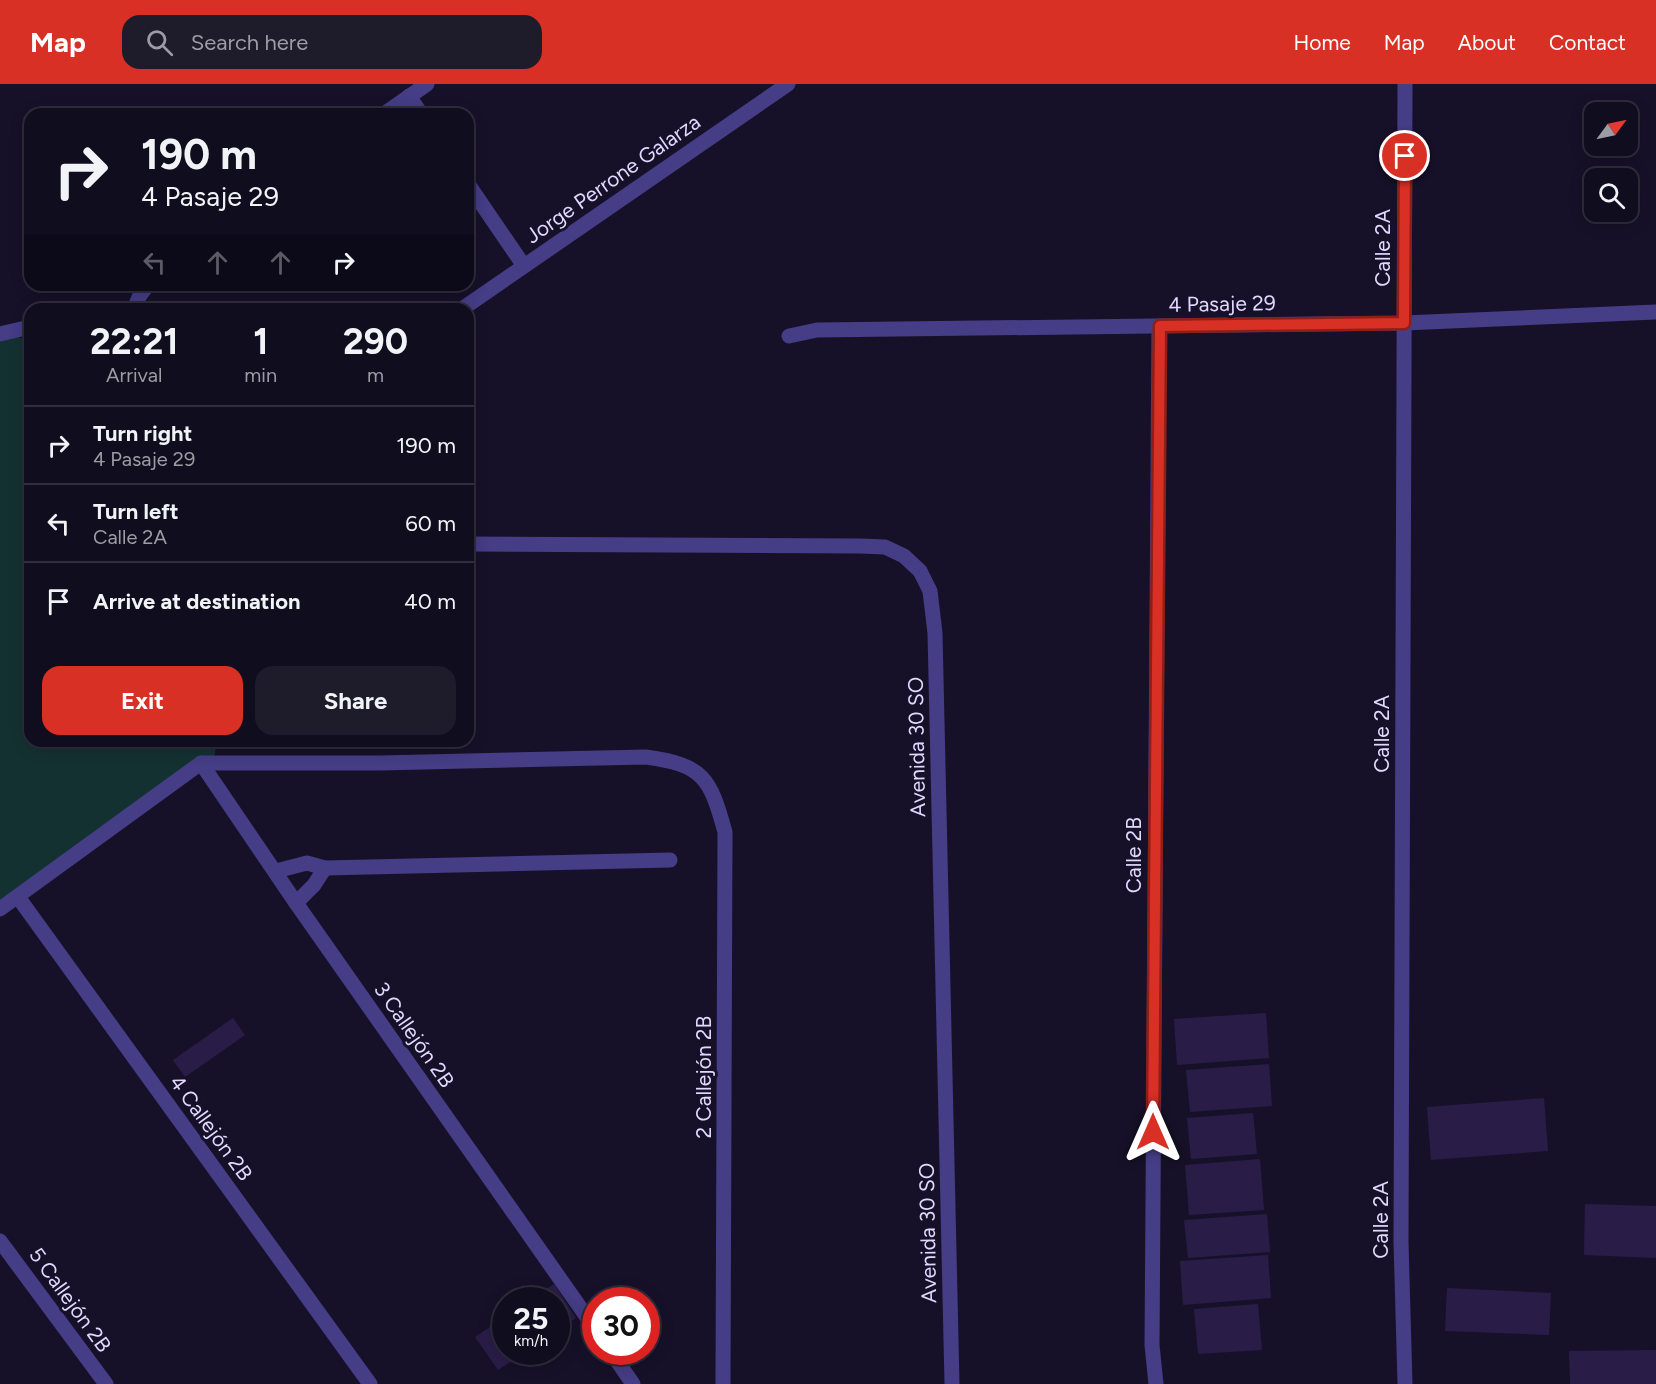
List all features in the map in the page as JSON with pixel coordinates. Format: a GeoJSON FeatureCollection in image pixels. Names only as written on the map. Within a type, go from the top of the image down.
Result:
{"type":"FeatureCollection","features":[{"type":"Feature","properties":{"kind":"street"},"geometry":{"type":"LineString","coordinates":[[392,108],[428,84]]}},
{"type":"Feature","properties":{"kind":"street","name":"Jorge Perrone Galarza"},"geometry":{"type":"LineString","coordinates":[[471,303],[788,84]]}},
{"type":"Feature","properties":{"kind":"street","name":"Calle 2A"},"geometry":{"type":"LineString","coordinates":[[1405,84],[1401,1242],[1405,1384]]}},
{"type":"Feature","properties":{"kind":"street"},"geometry":{"type":"LineString","coordinates":[[409,96],[417,108]]}},
{"type":"Feature","properties":{"kind":"street"},"geometry":{"type":"LineString","coordinates":[[474,193],[524,266]]}},
{"type":"Feature","properties":{"kind":"street","name":"4 Pasaje 29"},"geometry":{"type":"LineString","coordinates":[[789,336],[817,330],[1404,323],[1656,312]]}},
{"type":"Feature","properties":{"kind":"street","name":"Calle 2B"},"geometry":{"type":"LineString","coordinates":[[1156,1384],[1152,1345],[1160,326]]}},
{"type":"Feature","properties":{"kind":"street"},"geometry":{"type":"LineString","coordinates":[[0,334],[24,328]]}},
{"type":"Feature","properties":{"kind":"street","name":"Avenida 30 SO"},"geometry":{"type":"LineString","coordinates":[[474,544],[885,547],[904,555],[920,571],[930,591],[935,633],[952,1384]]}},
{"type":"Feature","properties":{"kind":"street","name":"2 Callejón 2B"},"geometry":{"type":"LineString","coordinates":[[201,763],[380,763],[646,757],[673,761],[702,776],[716,801],[725,832],[723,1384]]}},
{"type":"Feature","properties":{"kind":"street"},"geometry":{"type":"LineString","coordinates":[[0,909],[201,763]]}},
{"type":"Feature","properties":{"kind":"street","name":"3 Callejón 2B"},"geometry":{"type":"LineString","coordinates":[[201,763],[296,903],[582,1310]]}},
{"type":"Feature","properties":{"kind":"street"},"geometry":{"type":"LineString","coordinates":[[276,871],[308,863],[325,868],[670,860]]}},
{"type":"Feature","properties":{"kind":"street"},"geometry":{"type":"LineString","coordinates":[[296,903],[314,885],[325,868]]}},
{"type":"Feature","properties":{"kind":"street","name":"4 Callejón 2B"},"geometry":{"type":"LineString","coordinates":[[18,897],[370,1384]]}},
{"type":"Feature","properties":{"kind":"street","name":"5 Callejón 2B"},"geometry":{"type":"LineString","coordinates":[[0,1241],[106,1384]]}},
{"type":"Feature","properties":{"kind":"street"},"geometry":{"type":"LineString","coordinates":[[619,1365],[633,1384]]}},
{"type":"Feature","properties":{"kind":"green space"},"geometry":{"type":"Polygon","coordinates":[[[4,333],[24,339],[24,747],[216,747],[213,763],[0,910],[0,335],[4,333]]]}},
{"type":"Feature","properties":{"kind":"building"},"geometry":{"type":"Polygon","coordinates":[[[1266,1013],[1269,1058],[1177,1065],[1174,1019],[1266,1013]]]}},
{"type":"Feature","properties":{"kind":"building"},"geometry":{"type":"Polygon","coordinates":[[[233,1018],[245,1035],[185,1077],[173,1060],[233,1018]]]}},
{"type":"Feature","properties":{"kind":"building"},"geometry":{"type":"Polygon","coordinates":[[[1269,1064],[1272,1106],[1190,1112],[1186,1070],[1269,1064]]]}},
{"type":"Feature","properties":{"kind":"building"},"geometry":{"type":"Polygon","coordinates":[[[1544,1098],[1548,1151],[1431,1160],[1427,1107],[1544,1098]]]}},
{"type":"Feature","properties":{"kind":"building"},"geometry":{"type":"Polygon","coordinates":[[[1253,1113],[1257,1154],[1191,1159],[1187,1118],[1253,1113]]]}},
{"type":"Feature","properties":{"kind":"building"},"geometry":{"type":"Polygon","coordinates":[[[1260,1159],[1264,1210],[1189,1215],[1185,1165],[1260,1159]]]}},
{"type":"Feature","properties":{"kind":"building"},"geometry":{"type":"Polygon","coordinates":[[[1585,1204],[1656,1206],[1656,1258],[1584,1255],[1585,1204]]]}},
{"type":"Feature","properties":{"kind":"building"},"geometry":{"type":"Polygon","coordinates":[[[1267,1214],[1270,1252],[1188,1258],[1184,1220],[1267,1214]]]}},
{"type":"Feature","properties":{"kind":"building"},"geometry":{"type":"Polygon","coordinates":[[[1268,1255],[1271,1298],[1183,1305],[1180,1261],[1268,1255]]]}},
{"type":"Feature","properties":{"kind":"building"},"geometry":{"type":"Polygon","coordinates":[[[1447,1288],[1551,1293],[1549,1335],[1445,1331],[1447,1288]]]}},
{"type":"Feature","properties":{"kind":"building"},"geometry":{"type":"Polygon","coordinates":[[[1258,1304],[1262,1350],[1198,1354],[1194,1309],[1258,1304]]]}},
{"type":"Feature","properties":{"kind":"building"},"geometry":{"type":"Polygon","coordinates":[[[570,1309],[576,1318],[570,1322],[570,1309]]]}},
{"type":"Feature","properties":{"kind":"building"},"geometry":{"type":"Polygon","coordinates":[[[492,1325],[492,1361],[475,1337],[492,1325]]]}},
{"type":"Feature","properties":{"kind":"building"},"geometry":{"type":"Polygon","coordinates":[[[1656,1350],[1656,1384],[1570,1384],[1569,1351],[1656,1350]]]}},
{"type":"Feature","properties":{"kind":"building"},"geometry":{"type":"Polygon","coordinates":[[[495,1365],[506,1365],[498,1370],[495,1365]]]}},
{"type":"Feature","properties":{"kind":"route"},"geometry":{"type":"LineString","coordinates":[[1153,1132],[1160,326],[1404,323],[1405,156]]}}]}
